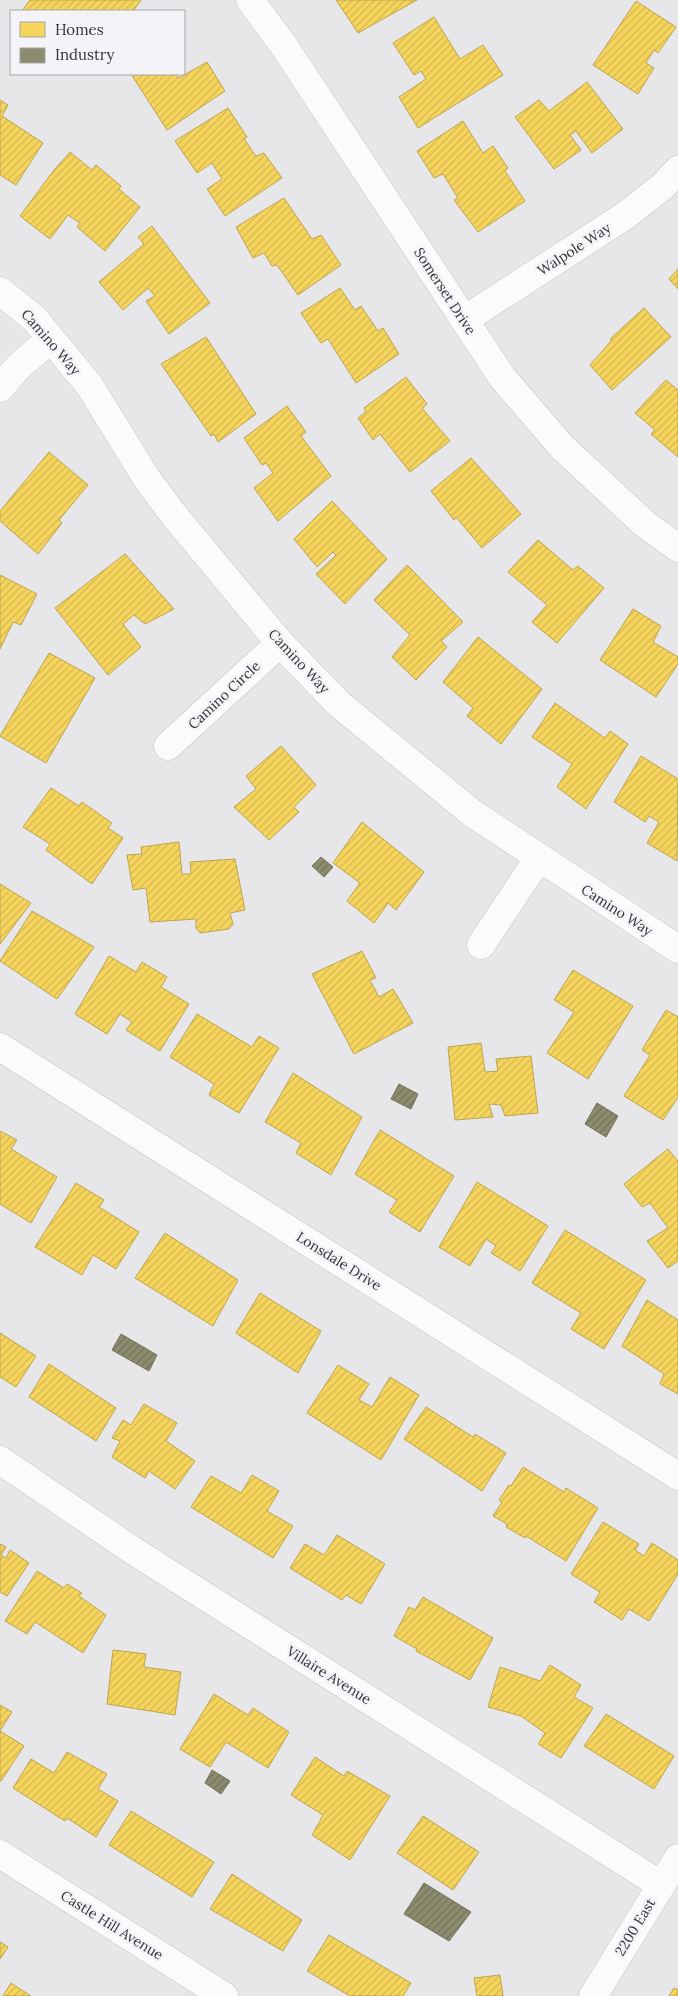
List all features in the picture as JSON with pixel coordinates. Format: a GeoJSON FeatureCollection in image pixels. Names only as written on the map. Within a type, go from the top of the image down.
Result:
{"type":"FeatureCollection","features":[{"type":"Feature","properties":{"kind":"street","name":"Somerset Drive"},"geometry":{"type":"LineString","coordinates":[[250,0],[284,46],[502,376],[562,446],[646,525],[678,548]]}},
{"type":"Feature","properties":{"kind":"street","name":"Walpole Way"},"geometry":{"type":"LineString","coordinates":[[464,320],[626,215],[663,186],[678,170]]}},
{"type":"Feature","properties":{"kind":"street","name":"Camino Way"},"geometry":{"type":"LineString","coordinates":[[0,290],[34,318],[52,339],[90,386],[147,479],[173,514],[280,643],[339,704],[400,756],[472,813],[538,859],[678,949]]}},
{"type":"Feature","properties":{"kind":"street"},"geometry":{"type":"LineString","coordinates":[[0,388],[19,366],[52,339]]}},
{"type":"Feature","properties":{"kind":"street","name":"Camino Circle"},"geometry":{"type":"LineString","coordinates":[[168,746],[280,643]]}},
{"type":"Feature","properties":{"kind":"street"},"geometry":{"type":"LineString","coordinates":[[481,945],[538,859]]}},
{"type":"Feature","properties":{"kind":"street","name":"Lonsdale Drive"},"geometry":{"type":"LineString","coordinates":[[0,1047],[678,1476]]}},
{"type":"Feature","properties":{"kind":"street","name":"Villaire Avenue"},"geometry":{"type":"LineString","coordinates":[[0,1460],[132,1550],[661,1885]]}},
{"type":"Feature","properties":{"kind":"street","name":"Castle Hill Avenue"},"geometry":{"type":"LineString","coordinates":[[0,1854],[224,1996]]}},
{"type":"Feature","properties":{"kind":"street","name":"2200 East"},"geometry":{"type":"LineString","coordinates":[[593,1996],[678,1858]]}},
{"type":"Feature","properties":{"kind":"building: Homes"},"geometry":{"type":"Polygon","coordinates":[[[30,0],[141,0],[134,10],[23,10],[30,0]]]}},
{"type":"Feature","properties":{"kind":"building: Homes"},"geometry":{"type":"Polygon","coordinates":[[[336,0],[417,0],[358,33],[336,0]]]}},
{"type":"Feature","properties":{"kind":"building: Homes"},"geometry":{"type":"Polygon","coordinates":[[[636,1],[676,27],[658,53],[654,50],[646,63],[654,68],[638,94],[593,65],[636,1]]]}},
{"type":"Feature","properties":{"kind":"building: Homes"},"geometry":{"type":"Polygon","coordinates":[[[434,17],[460,59],[483,45],[503,75],[418,128],[399,97],[426,79],[421,71],[414,75],[393,43],[434,17]]]}},
{"type":"Feature","properties":{"kind":"building: Homes"},"geometry":{"type":"Polygon","coordinates":[[[207,62],[225,91],[167,130],[132,75],[177,75],[179,78],[207,62]]]}},
{"type":"Feature","properties":{"kind":"building: Homes"},"geometry":{"type":"Polygon","coordinates":[[[587,82],[623,129],[592,153],[576,131],[570,135],[581,150],[554,169],[515,117],[539,100],[549,111],[587,82]]]}},
{"type":"Feature","properties":{"kind":"building: Homes"},"geometry":{"type":"Polygon","coordinates":[[[0,100],[8,105],[2,116],[43,143],[16,185],[0,175],[0,100]]]}},
{"type":"Feature","properties":{"kind":"building: Homes"},"geometry":{"type":"Polygon","coordinates":[[[228,108],[247,137],[244,139],[256,156],[264,153],[282,178],[225,216],[207,189],[222,179],[212,163],[197,173],[175,141],[228,108]]]}},
{"type":"Feature","properties":{"kind":"building: Homes"},"geometry":{"type":"Polygon","coordinates":[[[463,121],[483,153],[493,146],[508,168],[505,171],[525,201],[478,232],[454,200],[458,198],[443,174],[434,178],[417,151],[463,121]]]}},
{"type":"Feature","properties":{"kind":"building: Homes"},"geometry":{"type":"Polygon","coordinates":[[[70,152],[92,170],[96,165],[121,186],[119,189],[140,207],[105,251],[77,227],[80,223],[68,215],[50,239],[20,216],[54,170],[70,152]]]}},
{"type":"Feature","properties":{"kind":"building: Homes"},"geometry":{"type":"Polygon","coordinates":[[[284,198],[312,239],[321,235],[341,265],[298,295],[277,265],[272,266],[264,253],[253,258],[236,227],[284,198]]]}},
{"type":"Feature","properties":{"kind":"building: Homes"},"geometry":{"type":"Polygon","coordinates":[[[152,226],[210,303],[169,334],[146,301],[155,296],[148,288],[123,310],[99,282],[144,244],[138,237],[152,226]]]}},
{"type":"Feature","properties":{"kind":"building: Homes"},"geometry":{"type":"Polygon","coordinates":[[[678,269],[678,289],[669,279],[678,269]]]}},
{"type":"Feature","properties":{"kind":"building: Homes"},"geometry":{"type":"Polygon","coordinates":[[[340,288],[355,310],[361,306],[378,331],[383,328],[399,354],[356,383],[328,339],[321,343],[301,313],[340,288]]]}},
{"type":"Feature","properties":{"kind":"building: Homes"},"geometry":{"type":"Polygon","coordinates":[[[644,308],[671,337],[612,390],[590,365],[612,340],[610,339],[644,308]]]}},
{"type":"Feature","properties":{"kind":"building: Homes"},"geometry":{"type":"Polygon","coordinates":[[[206,337],[256,414],[218,442],[214,434],[211,436],[161,364],[206,337]]]}},
{"type":"Feature","properties":{"kind":"building: Homes"},"geometry":{"type":"Polygon","coordinates":[[[406,377],[427,404],[422,408],[450,441],[410,472],[380,434],[373,440],[358,418],[366,412],[364,408],[406,377]]]}},
{"type":"Feature","properties":{"kind":"building: Homes"},"geometry":{"type":"Polygon","coordinates":[[[666,380],[678,390],[678,457],[651,434],[655,430],[635,413],[666,380]]]}},
{"type":"Feature","properties":{"kind":"building: Homes"},"geometry":{"type":"Polygon","coordinates":[[[287,406],[306,432],[301,436],[331,476],[278,521],[254,488],[273,473],[266,463],[262,465],[244,438],[287,406]]]}},
{"type":"Feature","properties":{"kind":"building: Homes"},"geometry":{"type":"Polygon","coordinates":[[[49,452],[88,485],[59,520],[62,523],[38,554],[0,521],[0,511],[49,452]]]}},
{"type":"Feature","properties":{"kind":"building: Homes"},"geometry":{"type":"Polygon","coordinates":[[[471,458],[521,514],[482,548],[456,517],[454,520],[431,491],[471,458]]]}},
{"type":"Feature","properties":{"kind":"building: Homes"},"geometry":{"type":"Polygon","coordinates":[[[332,501],[387,559],[345,604],[316,574],[336,555],[333,552],[317,567],[294,539],[332,501]]]}},
{"type":"Feature","properties":{"kind":"building: Homes"},"geometry":{"type":"Polygon","coordinates":[[[538,540],[573,570],[578,566],[604,588],[557,643],[532,622],[547,605],[508,572],[538,540]]]}},
{"type":"Feature","properties":{"kind":"building: Homes"},"geometry":{"type":"Polygon","coordinates":[[[125,554],[174,609],[145,624],[134,615],[123,624],[141,647],[108,675],[55,608],[125,554]]]}},
{"type":"Feature","properties":{"kind":"building: Homes"},"geometry":{"type":"Polygon","coordinates":[[[407,565],[463,622],[441,641],[447,647],[416,680],[392,657],[410,635],[374,600],[407,565]]]}},
{"type":"Feature","properties":{"kind":"building: Homes"},"geometry":{"type":"Polygon","coordinates":[[[0,575],[37,594],[21,625],[13,622],[0,649],[0,575]]]}},
{"type":"Feature","properties":{"kind":"building: Homes"},"geometry":{"type":"Polygon","coordinates":[[[633,609],[661,626],[653,642],[678,657],[678,664],[656,697],[600,660],[633,609]]]}},
{"type":"Feature","properties":{"kind":"building: Homes"},"geometry":{"type":"Polygon","coordinates":[[[478,637],[542,689],[501,744],[467,716],[473,708],[443,682],[478,637]]]}},
{"type":"Feature","properties":{"kind":"building: Homes"},"geometry":{"type":"Polygon","coordinates":[[[49,653],[95,678],[46,763],[0,736],[49,653]]]}},
{"type":"Feature","properties":{"kind":"building: Homes"},"geometry":{"type":"Polygon","coordinates":[[[555,703],[605,738],[610,731],[628,744],[586,809],[557,787],[572,764],[532,737],[555,703]]]}},
{"type":"Feature","properties":{"kind":"building: Homes"},"geometry":{"type":"Polygon","coordinates":[[[281,746],[316,785],[294,807],[299,812],[269,840],[234,807],[256,789],[246,776],[281,746]]]}},
{"type":"Feature","properties":{"kind":"building: Homes"},"geometry":{"type":"Polygon","coordinates":[[[641,756],[678,779],[677,861],[647,843],[659,822],[649,816],[645,822],[614,802],[641,756]]]}},
{"type":"Feature","properties":{"kind":"building: Homes"},"geometry":{"type":"Polygon","coordinates":[[[51,788],[79,806],[82,802],[112,823],[108,828],[123,838],[92,884],[46,850],[50,844],[23,827],[51,788]]]}},
{"type":"Feature","properties":{"kind":"building: Homes"},"geometry":{"type":"Polygon","coordinates":[[[362,822],[424,872],[396,910],[388,903],[374,923],[347,901],[360,883],[333,863],[362,822]]]}},
{"type":"Feature","properties":{"kind":"building: Homes"},"geometry":{"type":"Polygon","coordinates":[[[179,842],[182,874],[191,874],[190,862],[235,859],[245,910],[230,913],[233,924],[229,929],[200,933],[196,928],[196,919],[150,922],[146,888],[133,890],[127,855],[142,854],[141,847],[179,842]]]}},
{"type":"Feature","properties":{"kind":"building: Homes"},"geometry":{"type":"Polygon","coordinates":[[[0,884],[31,903],[0,944],[0,884]]]}},
{"type":"Feature","properties":{"kind":"building: Homes"},"geometry":{"type":"Polygon","coordinates":[[[32,911],[94,947],[57,999],[0,961],[32,911]]]}},
{"type":"Feature","properties":{"kind":"building: Homes"},"geometry":{"type":"Polygon","coordinates":[[[362,951],[376,978],[370,980],[379,997],[393,989],[413,1023],[354,1054],[312,974],[362,951]]]}},
{"type":"Feature","properties":{"kind":"building: Homes"},"geometry":{"type":"Polygon","coordinates":[[[109,956],[136,972],[142,962],[167,977],[161,987],[189,1004],[160,1051],[126,1030],[132,1022],[120,1014],[107,1034],[75,1014],[109,956]]]}},
{"type":"Feature","properties":{"kind":"building: Homes"},"geometry":{"type":"Polygon","coordinates":[[[573,970],[633,1006],[588,1079],[547,1053],[574,1012],[554,1000],[573,970]]]}},
{"type":"Feature","properties":{"kind":"building: Homes"},"geometry":{"type":"Polygon","coordinates":[[[666,1010],[678,1017],[678,1097],[663,1120],[624,1096],[650,1055],[642,1050],[666,1010]]]}},
{"type":"Feature","properties":{"kind":"building: Homes"},"geometry":{"type":"Polygon","coordinates":[[[197,1014],[252,1047],[259,1036],[279,1048],[239,1113],[209,1095],[214,1084],[170,1057],[197,1014]]]}},
{"type":"Feature","properties":{"kind":"building: Homes"},"geometry":{"type":"Polygon","coordinates":[[[481,1043],[485,1072],[498,1071],[496,1059],[531,1056],[538,1113],[505,1116],[501,1105],[489,1104],[493,1117],[455,1120],[448,1047],[481,1043]]]}},
{"type":"Feature","properties":{"kind":"building: Homes"},"geometry":{"type":"Polygon","coordinates":[[[293,1073],[362,1117],[331,1175],[296,1153],[301,1143],[265,1122],[293,1073]]]}},
{"type":"Feature","properties":{"kind":"building: Homes"},"geometry":{"type":"Polygon","coordinates":[[[380,1130],[454,1176],[420,1232],[389,1212],[397,1200],[355,1174],[380,1130]]]}},
{"type":"Feature","properties":{"kind":"building: Homes"},"geometry":{"type":"Polygon","coordinates":[[[0,1131],[17,1140],[11,1149],[57,1177],[31,1223],[0,1204],[0,1131]]]}},
{"type":"Feature","properties":{"kind":"building: Homes"},"geometry":{"type":"Polygon","coordinates":[[[668,1149],[678,1161],[678,1261],[668,1268],[647,1241],[668,1228],[650,1203],[642,1207],[624,1184],[668,1149]]]}},
{"type":"Feature","properties":{"kind":"building: Homes"},"geometry":{"type":"Polygon","coordinates":[[[477,1182],[548,1226],[520,1271],[491,1253],[496,1246],[486,1239],[470,1266],[439,1247],[477,1182]]]}},
{"type":"Feature","properties":{"kind":"building: Homes"},"geometry":{"type":"Polygon","coordinates":[[[76,1183],[104,1200],[99,1207],[139,1232],[116,1269],[93,1255],[82,1275],[35,1247],[76,1183]]]}},
{"type":"Feature","properties":{"kind":"building: Homes"},"geometry":{"type":"Polygon","coordinates":[[[565,1230],[646,1280],[604,1349],[571,1329],[581,1313],[532,1283],[565,1230]]]}},
{"type":"Feature","properties":{"kind":"building: Homes"},"geometry":{"type":"Polygon","coordinates":[[[165,1233],[238,1280],[213,1326],[135,1278],[165,1233]]]}},
{"type":"Feature","properties":{"kind":"building: Homes"},"geometry":{"type":"Polygon","coordinates":[[[260,1293],[321,1331],[298,1373],[236,1333],[260,1293]]]}},
{"type":"Feature","properties":{"kind":"building: Homes"},"geometry":{"type":"Polygon","coordinates":[[[647,1300],[678,1320],[678,1394],[660,1384],[664,1374],[622,1346],[647,1300]]]}},
{"type":"Feature","properties":{"kind":"building: Homes"},"geometry":{"type":"Polygon","coordinates":[[[0,1333],[36,1356],[16,1387],[0,1377],[0,1333]]]}},
{"type":"Feature","properties":{"kind":"building: Homes"},"geometry":{"type":"Polygon","coordinates":[[[49,1364],[116,1408],[96,1441],[29,1397],[49,1364]]]}},
{"type":"Feature","properties":{"kind":"building: Homes"},"geometry":{"type":"Polygon","coordinates":[[[338,1365],[369,1384],[359,1400],[372,1407],[390,1377],[419,1395],[381,1460],[307,1413],[338,1365]]]}},
{"type":"Feature","properties":{"kind":"building: Homes"},"geometry":{"type":"Polygon","coordinates":[[[144,1404],[177,1423],[166,1441],[195,1461],[175,1489],[149,1471],[145,1478],[112,1457],[120,1441],[112,1438],[123,1420],[131,1425],[144,1404]]]}},
{"type":"Feature","properties":{"kind":"building: Homes"},"geometry":{"type":"Polygon","coordinates":[[[426,1407],[473,1437],[475,1434],[506,1453],[482,1491],[404,1439],[426,1407]]]}},
{"type":"Feature","properties":{"kind":"building: Homes"},"geometry":{"type":"Polygon","coordinates":[[[523,1467],[564,1492],[566,1488],[598,1508],[566,1561],[526,1536],[525,1538],[506,1527],[507,1524],[493,1516],[502,1502],[499,1500],[523,1467]]]}},
{"type":"Feature","properties":{"kind":"building: Homes"},"geometry":{"type":"Polygon","coordinates":[[[252,1475],[279,1491],[267,1511],[293,1526],[273,1558],[191,1507],[211,1476],[241,1493],[252,1475]]]}},
{"type":"Feature","properties":{"kind":"building: Homes"},"geometry":{"type":"Polygon","coordinates":[[[603,1522],[639,1544],[635,1550],[644,1556],[652,1543],[678,1560],[678,1574],[649,1621],[629,1609],[622,1620],[594,1602],[600,1592],[571,1574],[603,1522]]]}},
{"type":"Feature","properties":{"kind":"building: Homes"},"geometry":{"type":"Polygon","coordinates":[[[337,1535],[385,1564],[361,1604],[346,1595],[342,1600],[290,1568],[305,1544],[324,1555],[337,1535]]]}},
{"type":"Feature","properties":{"kind":"building: Homes"},"geometry":{"type":"Polygon","coordinates":[[[0,1544],[6,1547],[1,1555],[6,1558],[10,1550],[29,1563],[7,1596],[0,1592],[0,1544]]]}},
{"type":"Feature","properties":{"kind":"building: Homes"},"geometry":{"type":"Polygon","coordinates":[[[37,1571],[64,1588],[67,1584],[82,1593],[79,1596],[106,1615],[83,1653],[35,1622],[27,1634],[5,1621],[37,1571]]]}},
{"type":"Feature","properties":{"kind":"building: Homes"},"geometry":{"type":"Polygon","coordinates":[[[423,1597],[493,1638],[470,1680],[416,1651],[417,1649],[394,1636],[409,1607],[415,1610],[423,1597]]]}},
{"type":"Feature","properties":{"kind":"building: Homes"},"geometry":{"type":"Polygon","coordinates":[[[113,1650],[146,1654],[144,1667],[181,1672],[175,1715],[107,1704],[113,1650]]]}},
{"type":"Feature","properties":{"kind":"building: Homes"},"geometry":{"type":"Polygon","coordinates":[[[550,1665],[581,1685],[574,1697],[593,1708],[561,1758],[538,1744],[545,1733],[521,1716],[488,1707],[500,1667],[540,1681],[550,1665]]]}},
{"type":"Feature","properties":{"kind":"building: Homes"},"geometry":{"type":"Polygon","coordinates":[[[214,1694],[248,1715],[253,1708],[289,1732],[268,1768],[226,1742],[210,1767],[180,1749],[214,1694]]]}},
{"type":"Feature","properties":{"kind":"building: Homes"},"geometry":{"type":"Polygon","coordinates":[[[0,1705],[12,1712],[0,1731],[0,1705]]]}},
{"type":"Feature","properties":{"kind":"building: Homes"},"geometry":{"type":"Polygon","coordinates":[[[606,1714],[674,1756],[654,1789],[584,1746],[606,1714]]]}},
{"type":"Feature","properties":{"kind":"building: Homes"},"geometry":{"type":"Polygon","coordinates":[[[0,1731],[24,1746],[1,1781],[0,1781],[0,1731]]]}},
{"type":"Feature","properties":{"kind":"building: Homes"},"geometry":{"type":"Polygon","coordinates":[[[67,1752],[107,1774],[98,1789],[118,1801],[96,1837],[67,1818],[65,1821],[13,1788],[31,1759],[54,1773],[67,1752]]]}},
{"type":"Feature","properties":{"kind":"building: Homes"},"geometry":{"type":"Polygon","coordinates":[[[315,1757],[344,1776],[347,1771],[390,1796],[350,1860],[312,1835],[323,1815],[291,1795],[315,1757]]]}},
{"type":"Feature","properties":{"kind":"building: Homes"},"geometry":{"type":"Polygon","coordinates":[[[131,1811],[214,1862],[192,1897],[109,1845],[131,1811]]]}},
{"type":"Feature","properties":{"kind":"building: Homes"},"geometry":{"type":"Polygon","coordinates":[[[423,1816],[479,1852],[453,1890],[397,1853],[423,1816]]]}},
{"type":"Feature","properties":{"kind":"building: Homes"},"geometry":{"type":"Polygon","coordinates":[[[232,1874],[302,1920],[283,1951],[210,1909],[232,1874]]]}},
{"type":"Feature","properties":{"kind":"building: Homes"},"geometry":{"type":"Polygon","coordinates":[[[329,1935],[411,1983],[403,1996],[350,1996],[307,1971],[329,1935]]]}},
{"type":"Feature","properties":{"kind":"building: Homes"},"geometry":{"type":"Polygon","coordinates":[[[0,1942],[8,1947],[0,1959],[0,1942]]]}},
{"type":"Feature","properties":{"kind":"building: Homes"},"geometry":{"type":"Polygon","coordinates":[[[500,1975],[503,1996],[477,1996],[474,1978],[500,1975]]]}},
{"type":"Feature","properties":{"kind":"building: Homes"},"geometry":{"type":"Polygon","coordinates":[[[11,1983],[31,1996],[3,1996],[11,1983]]]}},
{"type":"Feature","properties":{"kind":"building: Homes"},"geometry":{"type":"Polygon","coordinates":[[[674,1988],[678,1990],[678,1996],[669,1996],[674,1988]]]}},
{"type":"Feature","properties":{"kind":"building: Industry"},"geometry":{"type":"Polygon","coordinates":[[[321,857],[333,867],[324,877],[312,866],[321,857]]]}},
{"type":"Feature","properties":{"kind":"building: Industry"},"geometry":{"type":"Polygon","coordinates":[[[399,1084],[418,1094],[411,1109],[391,1099],[399,1084]]]}},
{"type":"Feature","properties":{"kind":"building: Industry"},"geometry":{"type":"Polygon","coordinates":[[[597,1103],[618,1116],[606,1137],[585,1124],[597,1103]]]}},
{"type":"Feature","properties":{"kind":"building: Industry"},"geometry":{"type":"Polygon","coordinates":[[[121,1334],[157,1355],[149,1371],[112,1350],[121,1334]]]}},
{"type":"Feature","properties":{"kind":"building: Industry"},"geometry":{"type":"Polygon","coordinates":[[[212,1770],[230,1781],[221,1794],[205,1783],[212,1770]]]}},
{"type":"Feature","properties":{"kind":"building: Industry"},"geometry":{"type":"Polygon","coordinates":[[[424,1883],[471,1912],[449,1941],[404,1914],[424,1883]]]}}]}
